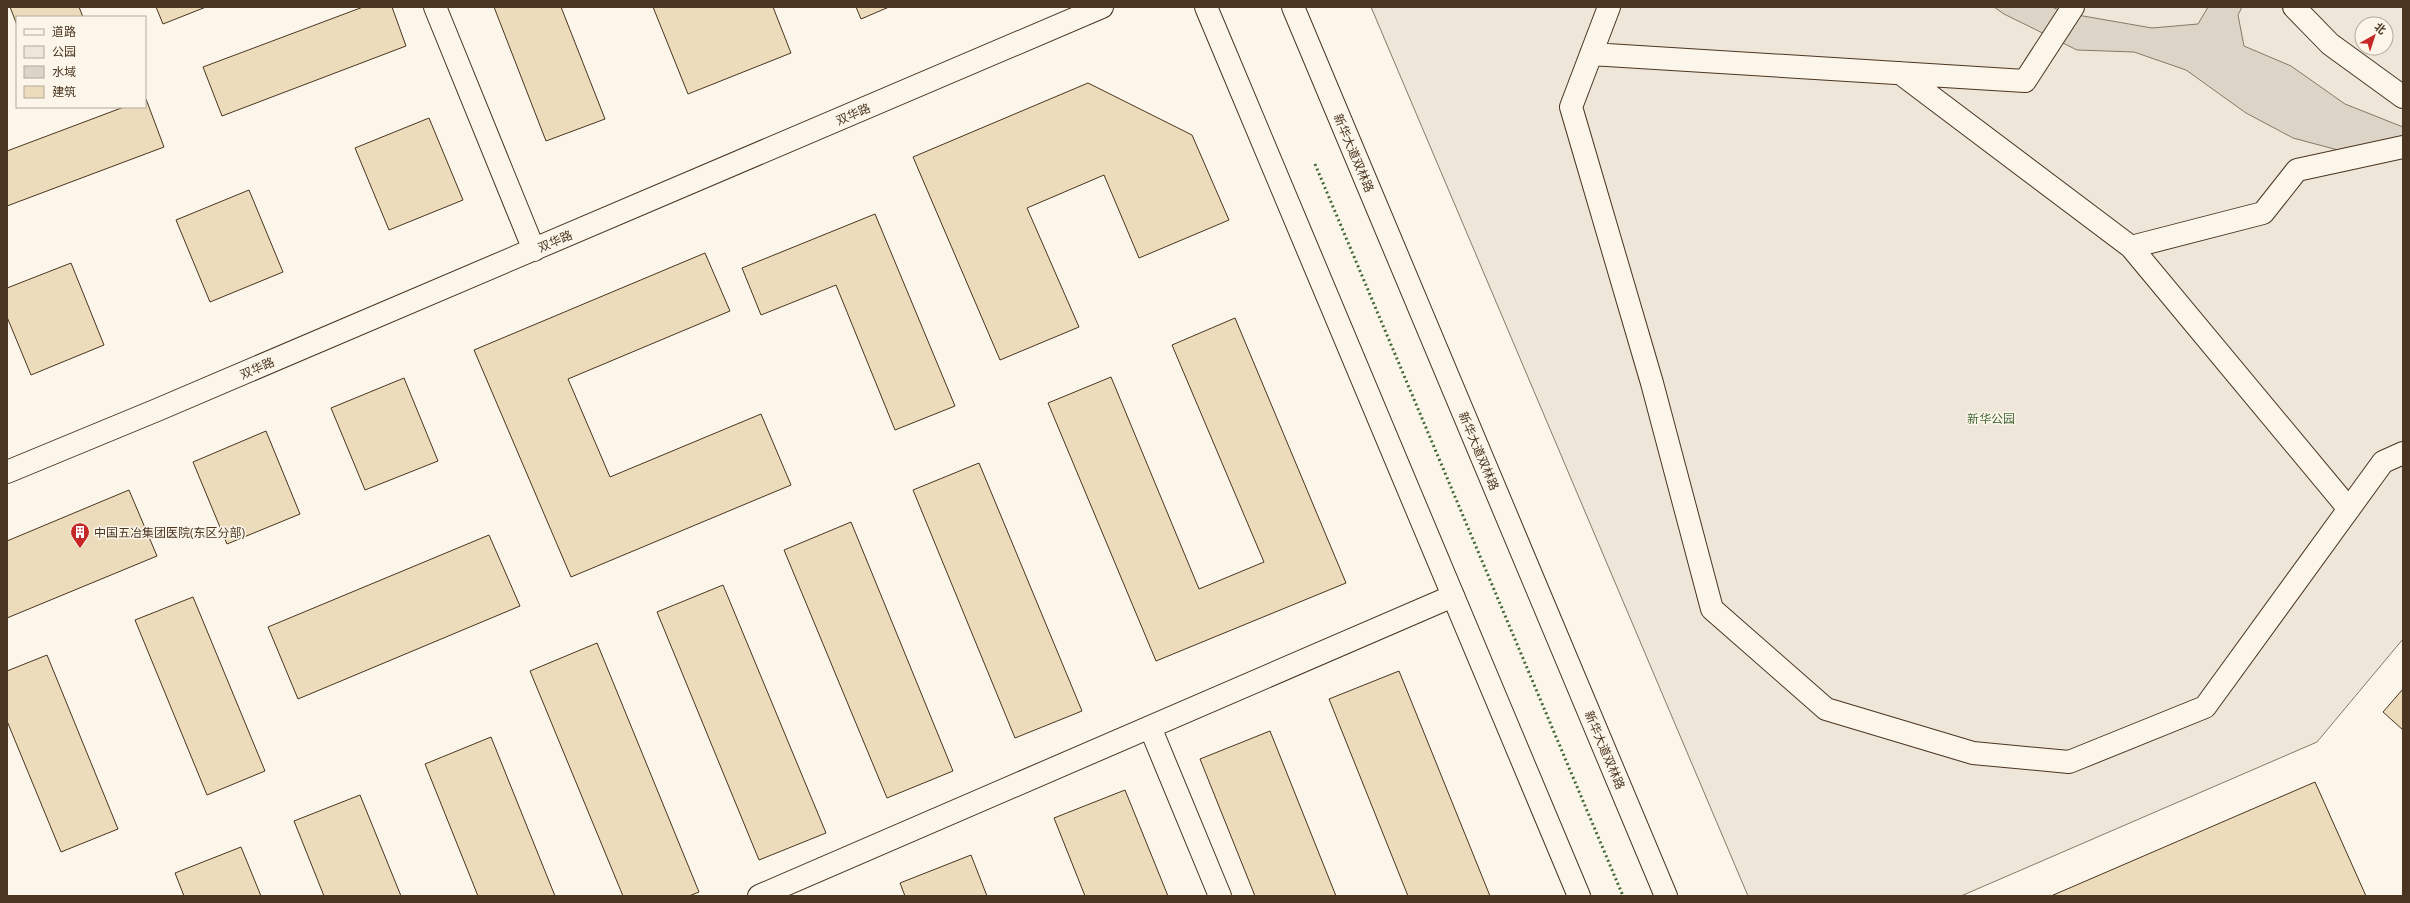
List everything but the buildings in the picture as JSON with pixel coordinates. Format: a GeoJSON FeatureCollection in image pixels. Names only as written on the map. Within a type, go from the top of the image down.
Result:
{"type":"FeatureCollection","features":[{"type":"Feature","properties":{"kind":"street"},"geometry":{"type":"LineString","coordinates":[[435,7],[534,250]]}},
{"type":"Feature","properties":{"kind":"street","name":"双华路"},"geometry":{"type":"LineString","coordinates":[[7,472],[534,250],[1102,7]]}},
{"type":"Feature","properties":{"kind":"street"},"geometry":{"type":"LineString","coordinates":[[1206,7],[1579,896]]}},
{"type":"Feature","properties":{"kind":"street","name":"新华大道双林路"},"geometry":{"type":"LineString","coordinates":[[1293,7],[1666,896]]}},
{"type":"Feature","properties":{"kind":"street"},"geometry":{"type":"LineString","coordinates":[[1609,7],[1571,107],[1652,383],[1712,609],[1826,709],[1973,753],[2069,762],[2205,707],[2383,462],[2403,453]]}},
{"type":"Feature","properties":{"kind":"street"},"geometry":{"type":"LineString","coordinates":[[1591,54],[2025,82],[2073,7]]}},
{"type":"Feature","properties":{"kind":"street"},"geometry":{"type":"LineString","coordinates":[[2294,7],[2330,44],[2403,98]]}},
{"type":"Feature","properties":{"kind":"street"},"geometry":{"type":"LineString","coordinates":[[1900,74],[2131,247],[2349,509]]}},
{"type":"Feature","properties":{"kind":"street"},"geometry":{"type":"LineString","coordinates":[[2131,247],[2263,213],[2297,170],[2403,147]]}},
{"type":"Feature","properties":{"kind":"street"},"geometry":{"type":"LineString","coordinates":[[760,896],[1453,596]]}},
{"type":"Feature","properties":{"kind":"street"},"geometry":{"type":"LineString","coordinates":[[1150,727],[1220,896]]}},
{"type":"Feature","properties":{"kind":"green space","name":"新华公园"},"geometry":{"type":"Polygon","coordinates":[[[1371,7],[2403,7],[2403,639],[2317,742],[1961,896],[1748,896],[1371,7]]]}},
{"type":"Feature","properties":{"kind":"water"},"geometry":{"type":"Polygon","coordinates":[[[1994,7],[2052,7],[2066,13],[2152,28],[2198,24],[2208,7],[2242,7],[2238,15],[2244,46],[2291,66],[2345,104],[2403,127],[2403,153],[2379,161],[2293,138],[2246,113],[2186,70],[2134,52],[2077,50],[2004,14],[1994,7]]]}},
{"type":"Feature","properties":{"kind":"hedge"},"geometry":{"type":"LineString","coordinates":[[1315,164],[1623,896]]}},
{"type":"Feature","properties":{"kind":"place","name":"中国五冶集团医院(东区分部)"},"geometry":{"type":"Point","coordinates":[80,549]}}]}
